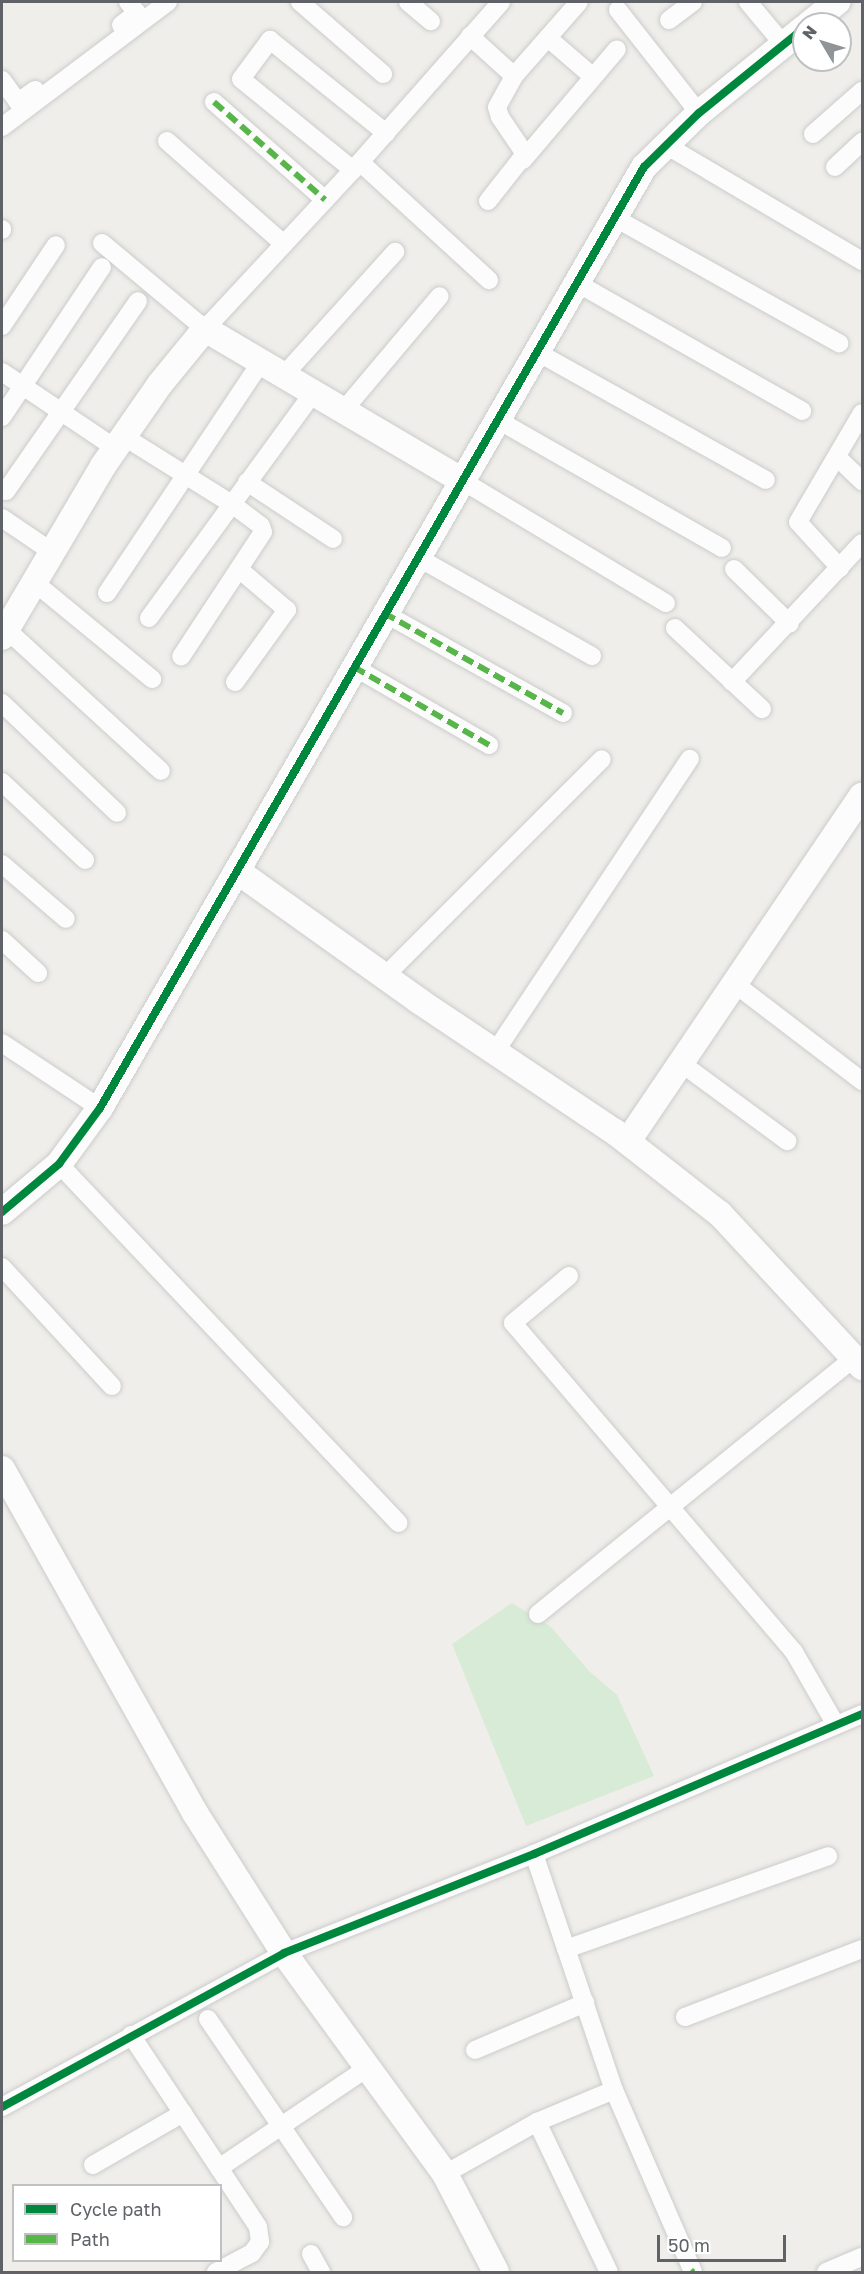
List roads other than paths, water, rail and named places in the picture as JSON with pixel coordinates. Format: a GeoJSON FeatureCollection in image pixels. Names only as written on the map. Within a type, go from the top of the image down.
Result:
{"type":"FeatureCollection","features":[{"type":"Feature","properties":{"kind":"street"},"geometry":{"type":"LineString","coordinates":[[2,80],[18,102],[137,13],[128,2]]}},
{"type":"Feature","properties":{"kind":"street"},"geometry":{"type":"LineString","coordinates":[[2,127],[168,2]]}},
{"type":"Feature","properties":{"kind":"street"},"geometry":{"type":"LineString","coordinates":[[300,2],[383,74]]}},
{"type":"Feature","properties":{"kind":"street"},"geometry":{"type":"LineString","coordinates":[[161,771],[4,633],[119,442],[205,329],[325,201],[501,2]]}},
{"type":"Feature","properties":{"kind":"street"},"geometry":{"type":"LineString","coordinates":[[523,160],[525,148],[500,117],[497,106],[514,76],[579,2]]}},
{"type":"Feature","properties":{"kind":"street"},"geometry":{"type":"LineString","coordinates":[[669,20],[693,2]]}},
{"type":"Feature","properties":{"kind":"street"},"geometry":{"type":"LineString","coordinates":[[748,2],[784,45]]}},
{"type":"Feature","properties":{"kind":"street"},"geometry":{"type":"LineString","coordinates":[[824,12],[837,2]]}},
{"type":"Feature","properties":{"kind":"street"},"geometry":{"type":"LineString","coordinates":[[618,10],[699,113]]}},
{"type":"Feature","properties":{"kind":"street"},"geometry":{"type":"LineString","coordinates":[[470,36],[514,76]]}},
{"type":"Feature","properties":{"kind":"street"},"geometry":{"type":"LineString","coordinates":[[548,38],[592,76]]}},
{"type":"Feature","properties":{"kind":"street"},"geometry":{"type":"LineString","coordinates":[[4,1207],[59,1164],[100,1108],[496,419],[644,167],[664,144],[699,113],[792,38]]}},
{"type":"Feature","properties":{"kind":"street"},"geometry":{"type":"LineString","coordinates":[[386,133],[270,40],[241,80],[356,166],[489,279]]}},
{"type":"Feature","properties":{"kind":"street"},"geometry":{"type":"LineString","coordinates":[[488,201],[617,49]]}},
{"type":"Feature","properties":{"kind":"street"},"geometry":{"type":"LineString","coordinates":[[813,134],[862,91]]}},
{"type":"Feature","properties":{"kind":"street"},"geometry":{"type":"LineString","coordinates":[[214,102],[325,201]]}},
{"type":"Feature","properties":{"kind":"street"},"geometry":{"type":"LineString","coordinates":[[167,141],[284,244]]}},
{"type":"Feature","properties":{"kind":"street"},"geometry":{"type":"LineString","coordinates":[[835,167],[862,142]]}},
{"type":"Feature","properties":{"kind":"street"},"geometry":{"type":"LineString","coordinates":[[664,144],[862,261]]}},
{"type":"Feature","properties":{"kind":"street"},"geometry":{"type":"LineString","coordinates":[[615,218],[839,343]]}},
{"type":"Feature","properties":{"kind":"street"},"geometry":{"type":"LineString","coordinates":[[102,243],[205,329],[666,603]]}},
{"type":"Feature","properties":{"kind":"street"},"geometry":{"type":"LineString","coordinates":[[2,326],[56,245]]}},
{"type":"Feature","properties":{"kind":"street"},"geometry":{"type":"LineString","coordinates":[[284,375],[395,252]]}},
{"type":"Feature","properties":{"kind":"street"},"geometry":{"type":"LineString","coordinates":[[2,417],[102,267]]}},
{"type":"Feature","properties":{"kind":"street"},"geometry":{"type":"LineString","coordinates":[[577,283],[802,411]]}},
{"type":"Feature","properties":{"kind":"street"},"geometry":{"type":"LineString","coordinates":[[343,411],[440,296]]}},
{"type":"Feature","properties":{"kind":"street"},"geometry":{"type":"LineString","coordinates":[[6,491],[138,302]]}},
{"type":"Feature","properties":{"kind":"street"},"geometry":{"type":"LineString","coordinates":[[537,352],[766,480]]}},
{"type":"Feature","properties":{"kind":"street"},"geometry":{"type":"LineString","coordinates":[[107,593],[261,362]]}},
{"type":"Feature","properties":{"kind":"street"},"geometry":{"type":"LineString","coordinates":[[2,372],[60,412],[187,475],[261,526],[263,531],[240,570],[181,657]]}},
{"type":"Feature","properties":{"kind":"street"},"geometry":{"type":"LineString","coordinates":[[149,618],[313,393]]}},
{"type":"Feature","properties":{"kind":"street"},"geometry":{"type":"LineString","coordinates":[[840,568],[798,522],[862,413]]}},
{"type":"Feature","properties":{"kind":"street"},"geometry":{"type":"LineString","coordinates":[[496,419],[722,548]]}},
{"type":"Feature","properties":{"kind":"street"},"geometry":{"type":"LineString","coordinates":[[837,457],[862,481]]}},
{"type":"Feature","properties":{"kind":"street"},"geometry":{"type":"LineString","coordinates":[[247,482],[333,539]]}},
{"type":"Feature","properties":{"kind":"street"},"geometry":{"type":"LineString","coordinates":[[2,518],[52,552]]}},
{"type":"Feature","properties":{"kind":"street"},"geometry":{"type":"LineString","coordinates":[[732,682],[790,624],[862,543]]}},
{"type":"Feature","properties":{"kind":"street"},"geometry":{"type":"LineString","coordinates":[[417,557],[592,656]]}},
{"type":"Feature","properties":{"kind":"street"},"geometry":{"type":"LineString","coordinates":[[734,568],[790,624]]}},
{"type":"Feature","properties":{"kind":"street"},"geometry":{"type":"LineString","coordinates":[[235,682],[287,610],[240,570]]}},
{"type":"Feature","properties":{"kind":"street"},"geometry":{"type":"LineString","coordinates":[[34,582],[152,679]]}},
{"type":"Feature","properties":{"kind":"street"},"geometry":{"type":"LineString","coordinates":[[384,613],[563,713]]}},
{"type":"Feature","properties":{"kind":"street"},"geometry":{"type":"LineString","coordinates":[[675,628],[762,709]]}},
{"type":"Feature","properties":{"kind":"street"},"geometry":{"type":"LineString","coordinates":[[354,667],[489,745]]}},
{"type":"Feature","properties":{"kind":"street"},"geometry":{"type":"LineString","coordinates":[[2,703],[117,813]]}},
{"type":"Feature","properties":{"kind":"street"},"geometry":{"type":"LineString","coordinates":[[386,975],[602,759]]}},
{"type":"Feature","properties":{"kind":"street"},"geometry":{"type":"LineString","coordinates":[[495,1052],[690,759]]}},
{"type":"Feature","properties":{"kind":"street"},"geometry":{"type":"LineString","coordinates":[[2,782],[85,860]]}},
{"type":"Feature","properties":{"kind":"street"},"geometry":{"type":"LineString","coordinates":[[628,1141],[862,796]]}},
{"type":"Feature","properties":{"kind":"street"},"geometry":{"type":"LineString","coordinates":[[2,864],[66,920]]}},
{"type":"Feature","properties":{"kind":"street"},"geometry":{"type":"LineString","coordinates":[[237,870],[495,1052],[628,1141],[720,1214],[858,1362],[671,1506],[538,1614]]}},
{"type":"Feature","properties":{"kind":"street"},"geometry":{"type":"LineString","coordinates":[[2,940],[38,973]]}},
{"type":"Feature","properties":{"kind":"street"},"geometry":{"type":"LineString","coordinates":[[735,984],[862,1081]]}},
{"type":"Feature","properties":{"kind":"street"},"geometry":{"type":"LineString","coordinates":[[2,1042],[100,1108]]}},
{"type":"Feature","properties":{"kind":"street"},"geometry":{"type":"LineString","coordinates":[[681,1063],[787,1141]]}},
{"type":"Feature","properties":{"kind":"street"},"geometry":{"type":"LineString","coordinates":[[59,1164],[398,1523]]}},
{"type":"Feature","properties":{"kind":"street"},"geometry":{"type":"LineString","coordinates":[[2,1267],[112,1386]]}},
{"type":"Feature","properties":{"kind":"street"},"geometry":{"type":"LineString","coordinates":[[569,1276],[513,1323],[794,1652],[836,1725]]}},
{"type":"Feature","properties":{"kind":"street"},"geometry":{"type":"LineString","coordinates":[[2,1469],[195,1813],[284,1953],[445,2174],[496,2272]]}},
{"type":"Feature","properties":{"kind":"street"},"geometry":{"type":"LineString","coordinates":[[2,2107],[284,1953],[534,1854],[862,1714]]}},
{"type":"Feature","properties":{"kind":"street"},"geometry":{"type":"LineString","coordinates":[[534,1854],[614,2090],[693,2272]]}},
{"type":"Feature","properties":{"kind":"street"},"geometry":{"type":"LineString","coordinates":[[566,1949],[828,1856]]}},
{"type":"Feature","properties":{"kind":"street"},"geometry":{"type":"LineString","coordinates":[[685,2017],[862,1949]]}},
{"type":"Feature","properties":{"kind":"street"},"geometry":{"type":"LineString","coordinates":[[475,2050],[585,2003]]}},
{"type":"Feature","properties":{"kind":"street"},"geometry":{"type":"LineString","coordinates":[[208,2019],[343,2217]]}},
{"type":"Feature","properties":{"kind":"street"},"geometry":{"type":"LineString","coordinates":[[131,2035],[219,2168],[228,2196],[258,2227],[260,2242],[252,2253],[216,2272]]}},
{"type":"Feature","properties":{"kind":"street"},"geometry":{"type":"LineString","coordinates":[[219,2168],[367,2067]]}},
{"type":"Feature","properties":{"kind":"street"},"geometry":{"type":"LineString","coordinates":[[445,2174],[537,2121],[614,2090]]}},
{"type":"Feature","properties":{"kind":"street"},"geometry":{"type":"LineString","coordinates":[[93,2165],[183,2113]]}},
{"type":"Feature","properties":{"kind":"street"},"geometry":{"type":"LineString","coordinates":[[537,2121],[609,2272]]}},
{"type":"Feature","properties":{"kind":"street"},"geometry":{"type":"LineString","coordinates":[[311,2254],[321,2272]]}},
{"type":"Feature","properties":{"kind":"street"},"geometry":{"type":"LineString","coordinates":[[826,2272],[862,2257]]}}]}
